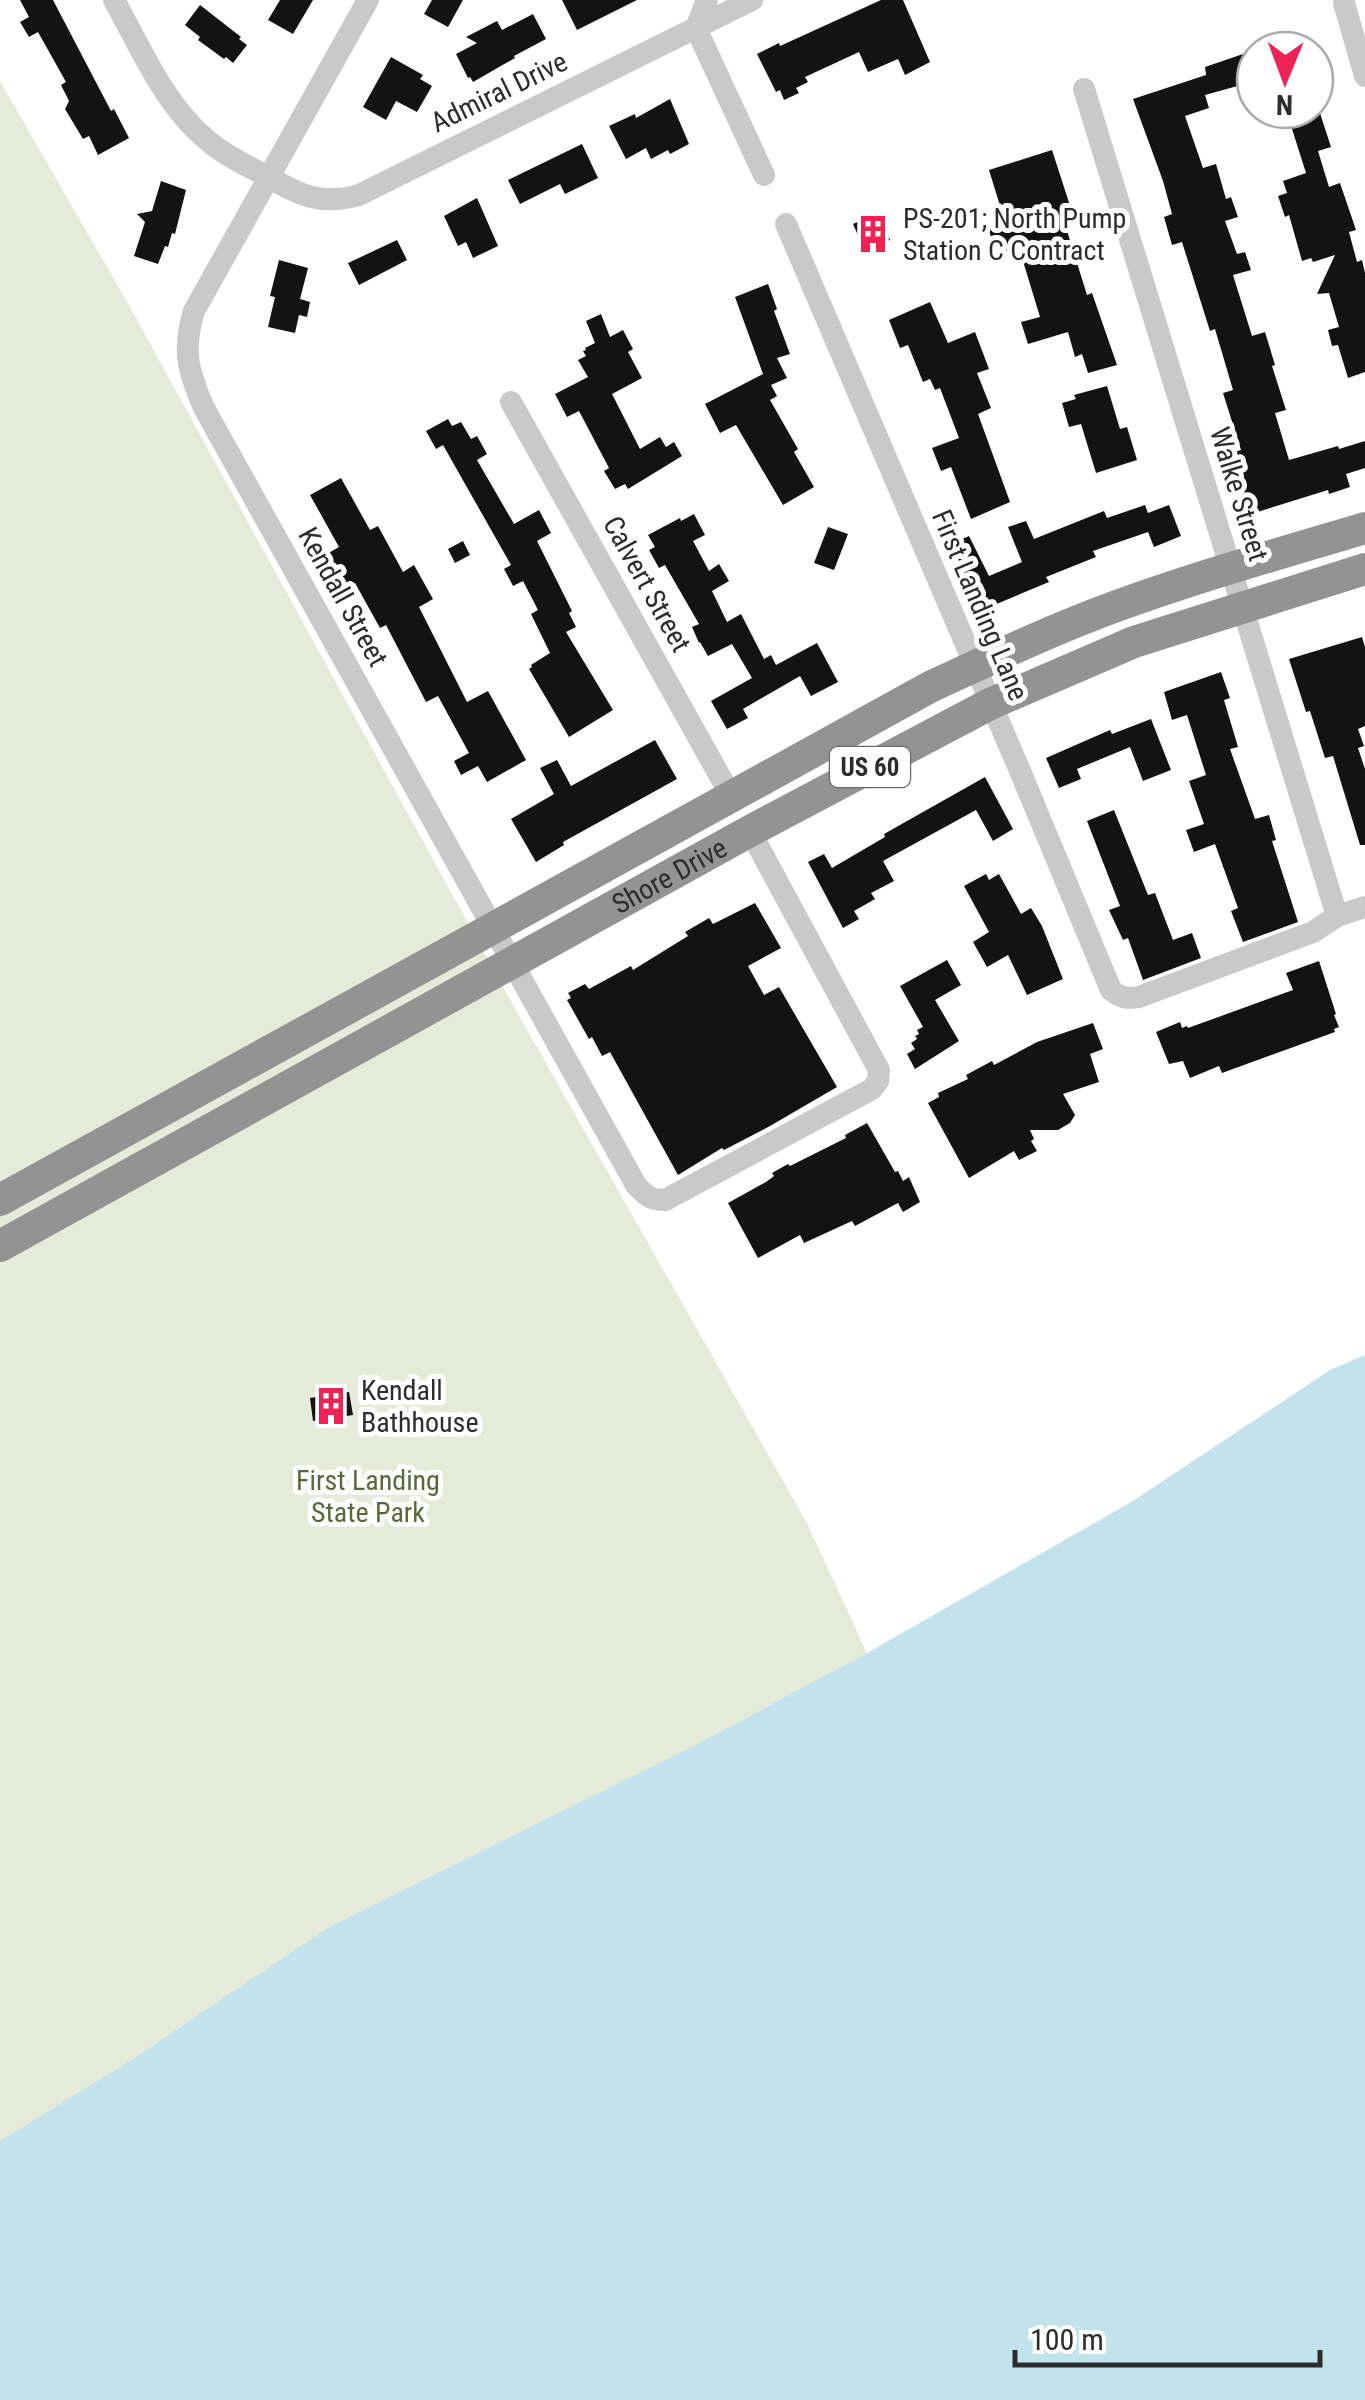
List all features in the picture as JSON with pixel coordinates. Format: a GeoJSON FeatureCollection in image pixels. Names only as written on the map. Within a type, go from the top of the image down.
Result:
{"type":"FeatureCollection","features":[{"type":"Feature","properties":{"kind":"highway","name":"Shore Drive"},"geometry":{"type":"LineString","coordinates":[[0,1200],[930,687],[1108,609],[1365,528]]}},
{"type":"Feature","properties":{"kind":"highway","name":"Shore Drive"},"geometry":{"type":"LineString","coordinates":[[0,1246],[750,830],[990,704],[1134,642],[1365,568]]}},
{"type":"Feature","properties":{"kind":"street","name":"Admiral Drive"},"geometry":{"type":"LineString","coordinates":[[114,0],[167,95],[206,140],[302,196],[322,200],[360,195],[752,0]]}},
{"type":"Feature","properties":{"kind":"street","name":"Kendall Street"},"geometry":{"type":"LineString","coordinates":[[368,0],[194,312],[187,343],[190,375],[204,408],[636,1184],[655,1200],[665,1200],[872,1089],[878,1080],[880,1070],[750,830]]}},
{"type":"Feature","properties":{"kind":"street"},"geometry":{"type":"LineString","coordinates":[[707,0],[696,28],[764,175]]}},
{"type":"Feature","properties":{"kind":"street"},"geometry":{"type":"LineString","coordinates":[[1344,3],[1365,76]]}},
{"type":"Feature","properties":{"kind":"street","name":"Walke Street"},"geometry":{"type":"LineString","coordinates":[[1084,89],[1338,916]]}},
{"type":"Feature","properties":{"kind":"street","name":"First Landing Lane"},"geometry":{"type":"LineString","coordinates":[[786,224],[1111,990],[1120,997],[1139,997],[1313,932],[1338,916]]}},
{"type":"Feature","properties":{"kind":"street","name":"Calvert Street"},"geometry":{"type":"LineString","coordinates":[[511,402],[731,796]]}},
{"type":"Feature","properties":{"kind":"street"},"geometry":{"type":"LineString","coordinates":[[1338,916],[1365,908]]}},
{"type":"Feature","properties":{"kind":"green space","name":"First Landing State Park"},"geometry":{"type":"Polygon","coordinates":[[[0,81],[130,307],[509,998],[807,1523],[867,1653],[699,1743],[329,1927],[134,2058],[0,2141],[0,81]]]}},
{"type":"Feature","properties":{"kind":"water"},"geometry":{"type":"Polygon","coordinates":[[[1365,1355],[1365,2400],[0,2400],[0,2141],[134,2058],[329,1927],[699,1743],[867,1653],[1133,1501],[1330,1370],[1365,1355]]]}},
{"type":"Feature","properties":{"kind":"building"},"geometry":{"type":"Polygon","coordinates":[[[20,0],[53,0],[129,138],[98,155],[89,136],[83,139],[65,109],[69,101],[61,85],[66,82],[38,32],[29,37],[20,22],[29,17],[20,0]]]}},
{"type":"Feature","properties":{"kind":"building"},"geometry":{"type":"Polygon","coordinates":[[[280,0],[313,0],[293,34],[268,20],[280,0]]]}},
{"type":"Feature","properties":{"kind":"building"},"geometry":{"type":"Polygon","coordinates":[[[432,0],[463,0],[448,27],[424,14],[432,0]]]}},
{"type":"Feature","properties":{"kind":"building"},"geometry":{"type":"Polygon","coordinates":[[[562,0],[637,0],[577,30],[562,0]]]}},
{"type":"Feature","properties":{"kind":"building"},"geometry":{"type":"Polygon","coordinates":[[[881,0],[903,0],[930,62],[905,75],[898,59],[868,72],[859,52],[805,77],[808,82],[796,88],[799,93],[784,100],[780,90],[776,92],[757,54],[881,0]]]}},
{"type":"Feature","properties":{"kind":"building"},"geometry":{"type":"Polygon","coordinates":[[[200,5],[247,45],[233,63],[198,40],[200,37],[185,25],[200,5]]]}},
{"type":"Feature","properties":{"kind":"building"},"geometry":{"type":"Polygon","coordinates":[[[533,14],[546,39],[473,82],[468,78],[456,54],[477,43],[466,37],[497,21],[502,30],[533,14]]]}},
{"type":"Feature","properties":{"kind":"building"},"geometry":{"type":"Polygon","coordinates":[[[391,57],[423,75],[420,79],[432,86],[417,112],[396,101],[386,120],[363,107],[391,57]]]}},
{"type":"Feature","properties":{"kind":"building"},"geometry":{"type":"Polygon","coordinates":[[[1235,57],[1235,87],[1205,95],[1209,108],[1185,116],[1203,168],[1216,164],[1226,199],[1231,197],[1238,217],[1225,221],[1237,254],[1245,252],[1251,270],[1233,275],[1252,336],[1265,332],[1275,365],[1272,366],[1286,410],[1275,413],[1289,460],[1365,441],[1365,468],[1346,474],[1350,487],[1251,514],[1231,453],[1241,450],[1223,393],[1233,390],[1182,242],[1172,245],[1164,217],[1172,214],[1133,99],[1206,75],[1205,67],[1235,57]]]}},
{"type":"Feature","properties":{"kind":"building"},"geometry":{"type":"Polygon","coordinates":[[[670,99],[689,144],[651,159],[646,148],[626,159],[609,126],[635,114],[636,118],[670,99]]]}},
{"type":"Feature","properties":{"kind":"building"},"geometry":{"type":"Polygon","coordinates":[[[1292,130],[1325,130],[1331,147],[1318,151],[1329,187],[1340,183],[1356,230],[1349,232],[1357,262],[1362,260],[1365,273],[1365,372],[1348,378],[1338,345],[1332,346],[1328,330],[1339,327],[1329,293],[1317,294],[1335,255],[1302,261],[1289,215],[1285,217],[1278,196],[1287,193],[1283,181],[1306,173],[1292,130]]]}},
{"type":"Feature","properties":{"kind":"building"},"geometry":{"type":"Polygon","coordinates":[[[582,144],[598,178],[565,194],[560,184],[520,204],[508,180],[582,144]]]}},
{"type":"Feature","properties":{"kind":"building"},"geometry":{"type":"Polygon","coordinates":[[[1052,150],[1074,218],[1064,221],[1087,295],[1092,293],[1117,365],[1088,373],[1082,354],[1075,357],[1068,332],[1028,344],[1021,322],[1040,317],[1019,248],[1000,254],[988,227],[1005,222],[989,170],[1052,150]]]}},
{"type":"Feature","properties":{"kind":"building"},"geometry":{"type":"Polygon","coordinates":[[[161,181],[186,190],[175,234],[172,233],[158,264],[134,256],[145,222],[137,214],[152,211],[161,181]]]}},
{"type":"Feature","properties":{"kind":"building"},"geometry":{"type":"Polygon","coordinates":[[[477,198],[498,246],[473,258],[466,242],[458,246],[444,216],[477,198]]]}},
{"type":"Feature","properties":{"kind":"building","name":"PS-201; North Pump Station C Contract"},"geometry":{"type":"Polygon","coordinates":[[[878,213],[890,240],[865,251],[853,224],[878,213]]]}},
{"type":"Feature","properties":{"kind":"building"},"geometry":{"type":"Polygon","coordinates":[[[397,240],[407,260],[359,285],[348,263],[397,240]]]}},
{"type":"Feature","properties":{"kind":"building"},"geometry":{"type":"Polygon","coordinates":[[[279,260],[308,268],[300,299],[310,302],[307,317],[299,315],[295,333],[268,327],[275,297],[270,296],[279,260]]]}},
{"type":"Feature","properties":{"kind":"building"},"geometry":{"type":"Polygon","coordinates":[[[768,284],[790,354],[777,358],[787,378],[771,385],[777,396],[770,400],[814,487],[783,505],[736,425],[720,433],[705,404],[763,374],[735,297],[768,284]]]}},
{"type":"Feature","properties":{"kind":"building"},"geometry":{"type":"Polygon","coordinates":[[[930,302],[948,343],[975,332],[989,369],[977,373],[991,408],[978,414],[1010,502],[971,519],[951,467],[941,471],[932,448],[959,438],[940,388],[935,390],[930,379],[923,382],[908,345],[900,348],[889,320],[930,302]]]}},
{"type":"Feature","properties":{"kind":"building"},"geometry":{"type":"Polygon","coordinates":[[[601,314],[610,337],[623,330],[633,349],[628,352],[642,378],[612,394],[640,449],[660,437],[666,447],[674,442],[682,456],[628,489],[625,484],[615,489],[604,471],[609,468],[579,411],[567,417],[555,394],[588,377],[578,360],[586,356],[585,348],[595,343],[586,321],[601,314]]]}},
{"type":"Feature","properties":{"kind":"building"},"geometry":{"type":"Polygon","coordinates":[[[1107,386],[1120,429],[1127,427],[1137,460],[1096,473],[1081,424],[1069,427],[1062,403],[1076,399],[1074,395],[1107,386]]]}},
{"type":"Feature","properties":{"kind":"building"},"geometry":{"type":"Polygon","coordinates":[[[448,419],[452,426],[461,422],[471,439],[477,436],[487,454],[477,460],[514,524],[539,510],[551,533],[537,541],[572,611],[569,613],[576,627],[566,632],[613,710],[569,737],[529,669],[550,653],[531,614],[538,610],[523,581],[513,586],[504,569],[511,565],[443,445],[436,449],[426,431],[448,419]]]}},
{"type":"Feature","properties":{"kind":"building"},"geometry":{"type":"Polygon","coordinates":[[[341,478],[370,530],[378,526],[403,572],[414,565],[433,599],[419,607],[467,702],[488,691],[526,760],[487,782],[478,766],[461,775],[454,761],[469,753],[438,696],[426,702],[386,625],[380,628],[355,583],[344,589],[325,555],[339,547],[310,495],[341,478]]]}},
{"type":"Feature","properties":{"kind":"building"},"geometry":{"type":"Polygon","coordinates":[[[1145,505],[1148,513],[1169,505],[1181,536],[1154,547],[1148,532],[1093,551],[1096,557],[1046,577],[1049,582],[980,611],[951,544],[969,536],[989,576],[1022,562],[1008,527],[1026,521],[1034,539],[1104,511],[1107,518],[1145,505]]]}},
{"type":"Feature","properties":{"kind":"building"},"geometry":{"type":"Polygon","coordinates":[[[694,514],[705,535],[693,541],[709,571],[719,564],[729,581],[712,591],[727,622],[741,614],[764,659],[771,655],[776,665],[817,643],[838,682],[811,696],[800,676],[743,709],[748,718],[727,729],[711,701],[752,678],[732,644],[708,656],[692,627],[699,624],[665,565],[659,568],[649,550],[655,547],[648,535],[694,514]]]}},
{"type":"Feature","properties":{"kind":"building"},"geometry":{"type":"Polygon","coordinates":[[[828,527],[848,534],[834,570],[814,563],[828,527]]]}},
{"type":"Feature","properties":{"kind":"building"},"geometry":{"type":"Polygon","coordinates":[[[463,541],[470,555],[455,563],[448,549],[463,541]]]}},
{"type":"Feature","properties":{"kind":"building"},"geometry":{"type":"Polygon","coordinates":[[[1362,637],[1365,726],[1358,729],[1364,746],[1358,748],[1365,769],[1365,845],[1360,845],[1333,756],[1325,758],[1289,659],[1362,637]]]}},
{"type":"Feature","properties":{"kind":"building"},"geometry":{"type":"Polygon","coordinates":[[[1221,672],[1230,698],[1224,700],[1238,747],[1230,749],[1255,819],[1269,815],[1276,840],[1272,841],[1298,922],[1243,942],[1231,911],[1238,908],[1215,844],[1194,852],[1186,830],[1204,824],[1189,781],[1206,775],[1187,715],[1172,720],[1164,692],[1221,672]]]}},
{"type":"Feature","properties":{"kind":"building"},"geometry":{"type":"Polygon","coordinates":[[[1151,719],[1171,770],[1143,781],[1130,747],[1077,769],[1081,779],[1059,788],[1046,758],[1110,730],[1112,734],[1151,719]]]}},
{"type":"Feature","properties":{"kind":"building"},"geometry":{"type":"Polygon","coordinates":[[[655,740],[677,779],[563,842],[564,845],[536,862],[511,819],[554,794],[540,768],[557,760],[571,786],[655,740]]]}},
{"type":"Feature","properties":{"kind":"building"},"geometry":{"type":"Polygon","coordinates":[[[985,777],[1013,829],[993,841],[976,810],[883,861],[894,881],[871,893],[875,899],[854,911],[859,919],[843,928],[808,862],[824,854],[832,868],[985,777]]]}},
{"type":"Feature","properties":{"kind":"building"},"geometry":{"type":"Polygon","coordinates":[[[1114,810],[1148,895],[1155,893],[1173,940],[1192,933],[1201,958],[1143,980],[1128,938],[1123,940],[1109,910],[1120,906],[1087,821],[1114,810]]]}},
{"type":"Feature","properties":{"kind":"building"},"geometry":{"type":"Polygon","coordinates":[[[986,874],[989,880],[999,874],[1021,914],[1031,908],[1063,979],[1027,995],[1008,955],[987,967],[973,942],[989,932],[964,886],[986,874]]]}},
{"type":"Feature","properties":{"kind":"building"},"geometry":{"type":"Polygon","coordinates":[[[755,903],[781,948],[748,966],[764,995],[779,987],[837,1087],[678,1175],[610,1052],[602,1056],[592,1037],[589,1039],[567,1000],[571,998],[568,993],[585,984],[589,989],[631,966],[633,970],[709,918],[713,924],[755,903]]]}},
{"type":"Feature","properties":{"kind":"building"},"geometry":{"type":"Polygon","coordinates":[[[947,960],[961,985],[935,1000],[959,1041],[915,1069],[907,1054],[915,1049],[911,1043],[923,1027],[900,986],[947,960]]]}},
{"type":"Feature","properties":{"kind":"building"},"geometry":{"type":"Polygon","coordinates":[[[1319,961],[1339,1027],[1335,1032],[1222,1073],[1219,1066],[1190,1078],[1183,1061],[1169,1064],[1156,1032],[1180,1022],[1182,1028],[1188,1028],[1293,990],[1286,973],[1319,961]]]}},
{"type":"Feature","properties":{"kind":"building"},"geometry":{"type":"Polygon","coordinates":[[[1093,1023],[1103,1049],[1090,1054],[1099,1082],[1063,1094],[1075,1115],[1070,1123],[1058,1130],[1030,1130],[1037,1151],[1019,1160],[1014,1151],[969,1178],[928,1103],[992,1061],[994,1065],[1037,1042],[1093,1023]]]}},
{"type":"Feature","properties":{"kind":"building"},"geometry":{"type":"Polygon","coordinates":[[[867,1123],[895,1172],[903,1181],[909,1177],[920,1202],[903,1212],[898,1203],[855,1226],[852,1221],[804,1243],[800,1235],[758,1258],[728,1203],[766,1182],[774,1176],[772,1173],[846,1138],[845,1135],[867,1123]]]}},
{"type":"Feature","properties":{"kind":"building","name":"Kendall Bathhouse"},"geometry":{"type":"Polygon","coordinates":[[[349,1392],[353,1415],[313,1421],[310,1398],[349,1392]]]}},
{"type":"Feature","properties":{"kind":"place","name":"PS-201; North Pump Station C Contract"},"geometry":{"type":"Point","coordinates":[873,234]}},
{"type":"Feature","properties":{"kind":"place","name":"Kendall Bathhouse"},"geometry":{"type":"Point","coordinates":[331,1406]}}]}
